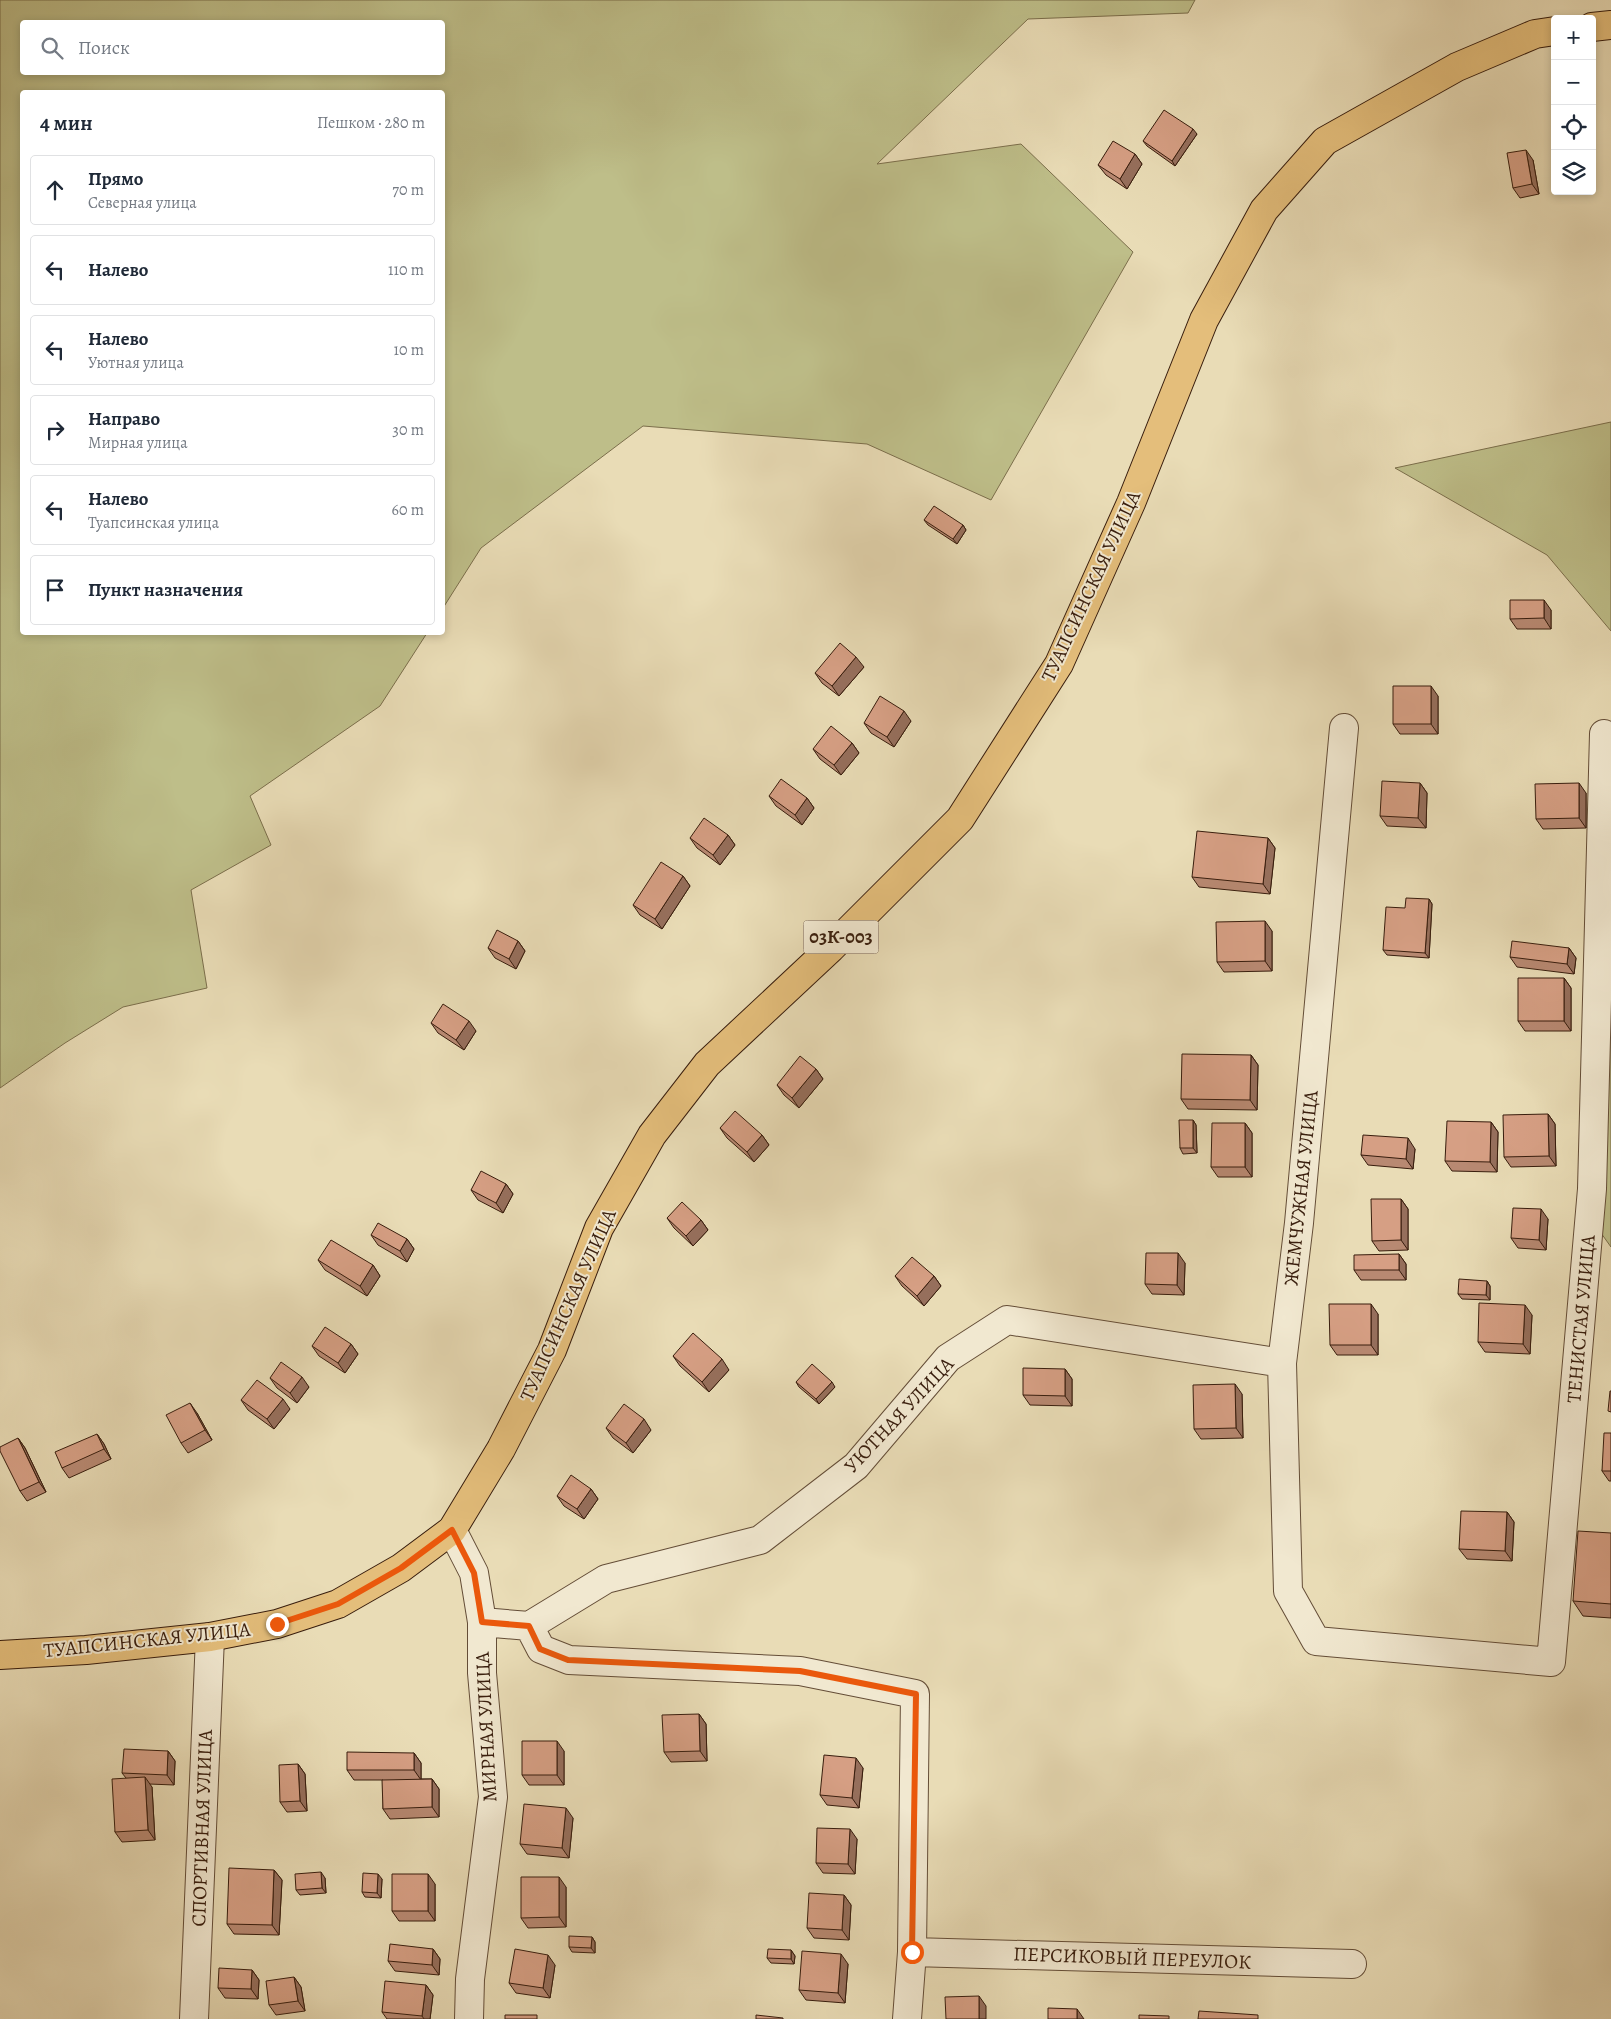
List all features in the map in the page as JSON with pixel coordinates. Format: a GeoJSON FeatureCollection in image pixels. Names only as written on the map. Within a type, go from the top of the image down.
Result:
{"type":"FeatureCollection","features":[{"type":"Feature","properties":{"kind":"main road"},"geometry":{"type":"LineString","coordinates":[[1596,27],[1611,25]]}},
{"type":"Feature","properties":{"kind":"main road","name":"ТУАПСИНСКАЯ УЛИЦА"},"geometry":{"type":"LineString","coordinates":[[0,1655],[86,1650],[210,1637],[277,1624],[338,1604],[401,1568],[452,1530],[502,1449],[552,1350],[599,1228],[652,1135],[707,1064],[830,948],[960,819],[1059,664],[1131,503],[1204,320],[1264,210],[1325,141],[1457,67],[1535,34],[1551,32]]}},
{"type":"Feature","properties":{"kind":"street","name":"ЖЕМЧУЖНАЯ УЛИЦА"},"geometry":{"type":"LineString","coordinates":[[1316,1641],[1288,1591],[1282,1363],[1299,1223],[1344,728]]}},
{"type":"Feature","properties":{"kind":"street","name":"ТЕНИСТАЯ УЛИЦА"},"geometry":{"type":"LineString","coordinates":[[1316,1641],[1551,1662],[1592,1189],[1604,734]]}},
{"type":"Feature","properties":{"kind":"street","name":"УЮТНАЯ УЛИЦА"},"geometry":{"type":"LineString","coordinates":[[529,1626],[606,1579],[760,1540],[856,1466],[948,1358],[1007,1320],[1282,1363]]}},
{"type":"Feature","properties":{"kind":"street","name":"МИРНАЯ УЛИЦА"},"geometry":{"type":"LineString","coordinates":[[452,1530],[474,1573],[482,1622],[482,1673],[493,1797],[470,1978],[469,2019]]}},
{"type":"Feature","properties":{"kind":"street"},"geometry":{"type":"LineString","coordinates":[[482,1622],[529,1626],[540,1649],[568,1660],[800,1671],[916,1694],[912,1952],[907,2019]]}},
{"type":"Feature","properties":{"kind":"street","name":"СПОРТИВНАЯ УЛИЦА"},"geometry":{"type":"LineString","coordinates":[[194,2019],[210,1637]]}},
{"type":"Feature","properties":{"kind":"street","name":"ПЕРСИКОВЫЙ ПЕРЕУЛОК"},"geometry":{"type":"LineString","coordinates":[[912,1952],[1352,1964]]}},
{"type":"Feature","properties":{"kind":"green space"},"geometry":{"type":"Polygon","coordinates":[[[0,0],[1195,0],[1188,13],[1028,19],[877,164],[1021,144],[1133,252],[991,500],[867,444],[643,426],[481,548],[445,605],[445,90],[20,90],[20,635],[426,635],[380,706],[250,796],[271,845],[191,890],[207,988],[123,1007],[65,1043],[0,1088],[0,0]]]}},
{"type":"Feature","properties":{"kind":"green space"},"geometry":{"type":"Polygon","coordinates":[[[1611,422],[1611,631],[1547,555],[1395,468],[1611,422]]]}},
{"type":"Feature","properties":{"kind":"green space"},"geometry":{"type":"Polygon","coordinates":[[[1611,985],[1611,1247],[1596,1226],[1611,985]]]}},
{"type":"Feature","properties":{"kind":"building"},"geometry":{"type":"Polygon","coordinates":[[[1164,110],[1193,129],[1172,161],[1143,141],[1164,110]]]}},
{"type":"Feature","properties":{"kind":"building"},"geometry":{"type":"Polygon","coordinates":[[[1113,141],[1135,154],[1120,179],[1098,165],[1113,141]]]}},
{"type":"Feature","properties":{"kind":"building"},"geometry":{"type":"Polygon","coordinates":[[[1526,150],[1532,184],[1513,188],[1507,153],[1526,150]]]}},
{"type":"Feature","properties":{"kind":"building"},"geometry":{"type":"Polygon","coordinates":[[[934,506],[963,525],[953,539],[924,520],[934,506]]]}},
{"type":"Feature","properties":{"kind":"building"},"geometry":{"type":"Polygon","coordinates":[[[1510,600],[1544,600],[1544,618],[1510,619],[1510,600]]]}},
{"type":"Feature","properties":{"kind":"building"},"geometry":{"type":"Polygon","coordinates":[[[840,643],[856,657],[832,686],[815,673],[840,643]]]}},
{"type":"Feature","properties":{"kind":"building"},"geometry":{"type":"Polygon","coordinates":[[[1393,686],[1431,686],[1431,724],[1393,724],[1393,686]]]}},
{"type":"Feature","properties":{"kind":"building"},"geometry":{"type":"Polygon","coordinates":[[[880,696],[904,711],[887,737],[864,723],[880,696]]]}},
{"type":"Feature","properties":{"kind":"building"},"geometry":{"type":"Polygon","coordinates":[[[831,726],[852,743],[834,765],[813,749],[831,726]]]}},
{"type":"Feature","properties":{"kind":"building"},"geometry":{"type":"Polygon","coordinates":[[[781,779],[807,798],[795,815],[769,796],[781,779]]]}},
{"type":"Feature","properties":{"kind":"building"},"geometry":{"type":"Polygon","coordinates":[[[1382,781],[1420,783],[1418,818],[1380,816],[1382,781]]]}},
{"type":"Feature","properties":{"kind":"building"},"geometry":{"type":"Polygon","coordinates":[[[1579,783],[1579,818],[1536,819],[1535,784],[1579,783]]]}},
{"type":"Feature","properties":{"kind":"building"},"geometry":{"type":"Polygon","coordinates":[[[704,818],[728,835],[713,855],[690,838],[704,818]]]}},
{"type":"Feature","properties":{"kind":"building"},"geometry":{"type":"Polygon","coordinates":[[[1197,831],[1268,838],[1263,884],[1192,877],[1197,831]]]}},
{"type":"Feature","properties":{"kind":"building"},"geometry":{"type":"Polygon","coordinates":[[[661,862],[683,876],[655,919],[633,905],[661,862]]]}},
{"type":"Feature","properties":{"kind":"building"},"geometry":{"type":"Polygon","coordinates":[[[1406,898],[1429,899],[1425,953],[1383,950],[1386,907],[1405,908],[1406,898]]]}},
{"type":"Feature","properties":{"kind":"building"},"geometry":{"type":"Polygon","coordinates":[[[1265,921],[1265,961],[1217,962],[1216,922],[1265,921]]]}},
{"type":"Feature","properties":{"kind":"building"},"geometry":{"type":"Polygon","coordinates":[[[497,930],[518,941],[509,959],[488,948],[497,930]]]}},
{"type":"Feature","properties":{"kind":"building"},"geometry":{"type":"Polygon","coordinates":[[[1512,941],[1569,948],[1567,964],[1510,957],[1512,941]]]}},
{"type":"Feature","properties":{"kind":"building"},"geometry":{"type":"Polygon","coordinates":[[[1518,978],[1564,978],[1564,1021],[1518,1021],[1518,978]]]}},
{"type":"Feature","properties":{"kind":"building"},"geometry":{"type":"Polygon","coordinates":[[[443,1004],[469,1021],[456,1040],[431,1023],[443,1004]]]}},
{"type":"Feature","properties":{"kind":"building"},"geometry":{"type":"Polygon","coordinates":[[[1182,1054],[1251,1055],[1250,1100],[1181,1099],[1182,1054]]]}},
{"type":"Feature","properties":{"kind":"building"},"geometry":{"type":"Polygon","coordinates":[[[800,1056],[816,1069],[792,1098],[777,1085],[800,1056]]]}},
{"type":"Feature","properties":{"kind":"building"},"geometry":{"type":"Polygon","coordinates":[[[735,1111],[762,1135],[747,1152],[720,1128],[735,1111]]]}},
{"type":"Feature","properties":{"kind":"building"},"geometry":{"type":"Polygon","coordinates":[[[1548,1114],[1549,1156],[1504,1157],[1503,1115],[1548,1114]]]}},
{"type":"Feature","properties":{"kind":"building"},"geometry":{"type":"Polygon","coordinates":[[[1179,1120],[1193,1120],[1193,1148],[1180,1148],[1179,1120]]]}},
{"type":"Feature","properties":{"kind":"building"},"geometry":{"type":"Polygon","coordinates":[[[1447,1121],[1491,1122],[1490,1162],[1445,1161],[1447,1121]]]}},
{"type":"Feature","properties":{"kind":"building"},"geometry":{"type":"Polygon","coordinates":[[[1212,1123],[1245,1123],[1245,1167],[1211,1167],[1212,1123]]]}},
{"type":"Feature","properties":{"kind":"building"},"geometry":{"type":"Polygon","coordinates":[[[1363,1135],[1408,1138],[1406,1159],[1361,1155],[1363,1135]]]}},
{"type":"Feature","properties":{"kind":"building"},"geometry":{"type":"Polygon","coordinates":[[[481,1171],[506,1184],[496,1203],[471,1190],[481,1171]]]}},
{"type":"Feature","properties":{"kind":"building"},"geometry":{"type":"Polygon","coordinates":[[[1371,1199],[1401,1199],[1401,1240],[1372,1241],[1371,1199]]]}},
{"type":"Feature","properties":{"kind":"building"},"geometry":{"type":"Polygon","coordinates":[[[682,1202],[701,1220],[686,1236],[667,1218],[682,1202]]]}},
{"type":"Feature","properties":{"kind":"building"},"geometry":{"type":"Polygon","coordinates":[[[1513,1208],[1541,1209],[1539,1240],[1511,1238],[1513,1208]]]}},
{"type":"Feature","properties":{"kind":"building"},"geometry":{"type":"Polygon","coordinates":[[[378,1223],[407,1239],[400,1251],[371,1235],[378,1223]]]}},
{"type":"Feature","properties":{"kind":"building"},"geometry":{"type":"Polygon","coordinates":[[[331,1240],[373,1265],[360,1286],[318,1260],[331,1240]]]}},
{"type":"Feature","properties":{"kind":"building"},"geometry":{"type":"Polygon","coordinates":[[[1146,1253],[1178,1253],[1177,1285],[1145,1284],[1146,1253]]]}},
{"type":"Feature","properties":{"kind":"building"},"geometry":{"type":"Polygon","coordinates":[[[1399,1254],[1399,1270],[1354,1270],[1354,1255],[1399,1254]]]}},
{"type":"Feature","properties":{"kind":"building"},"geometry":{"type":"Polygon","coordinates":[[[912,1257],[934,1276],[917,1296],[895,1276],[912,1257]]]}},
{"type":"Feature","properties":{"kind":"building"},"geometry":{"type":"Polygon","coordinates":[[[1459,1279],[1487,1281],[1486,1295],[1458,1294],[1459,1279]]]}},
{"type":"Feature","properties":{"kind":"building"},"geometry":{"type":"Polygon","coordinates":[[[1479,1303],[1525,1305],[1523,1344],[1478,1342],[1479,1303]]]}},
{"type":"Feature","properties":{"kind":"building"},"geometry":{"type":"Polygon","coordinates":[[[1329,1304],[1371,1304],[1371,1345],[1330,1345],[1329,1304]]]}},
{"type":"Feature","properties":{"kind":"building"},"geometry":{"type":"Polygon","coordinates":[[[325,1327],[351,1344],[338,1363],[312,1346],[325,1327]]]}},
{"type":"Feature","properties":{"kind":"building"},"geometry":{"type":"Polygon","coordinates":[[[693,1333],[722,1359],[702,1382],[673,1356],[693,1333]]]}},
{"type":"Feature","properties":{"kind":"building"},"geometry":{"type":"Polygon","coordinates":[[[281,1362],[302,1377],[290,1393],[270,1378],[281,1362]]]}},
{"type":"Feature","properties":{"kind":"building"},"geometry":{"type":"Polygon","coordinates":[[[812,1364],[832,1382],[816,1399],[796,1382],[812,1364]]]}},
{"type":"Feature","properties":{"kind":"building"},"geometry":{"type":"Polygon","coordinates":[[[1023,1368],[1065,1369],[1065,1396],[1023,1395],[1023,1368]]]}},
{"type":"Feature","properties":{"kind":"building"},"geometry":{"type":"Polygon","coordinates":[[[257,1380],[283,1399],[267,1419],[241,1400],[257,1380]]]}},
{"type":"Feature","properties":{"kind":"building"},"geometry":{"type":"Polygon","coordinates":[[[1235,1384],[1236,1428],[1194,1429],[1193,1385],[1235,1384]]]}},
{"type":"Feature","properties":{"kind":"building"},"geometry":{"type":"Polygon","coordinates":[[[1611,1391],[1611,1412],[1608,1411],[1611,1391]]]}},
{"type":"Feature","properties":{"kind":"building"},"geometry":{"type":"Polygon","coordinates":[[[190,1403],[205,1430],[181,1443],[166,1415],[190,1403]]]}},
{"type":"Feature","properties":{"kind":"building"},"geometry":{"type":"Polygon","coordinates":[[[624,1404],[644,1419],[626,1443],[606,1428],[624,1404]]]}},
{"type":"Feature","properties":{"kind":"building"},"geometry":{"type":"Polygon","coordinates":[[[1604,1433],[1611,1433],[1611,1471],[1602,1471],[1604,1433]]]}},
{"type":"Feature","properties":{"kind":"building"},"geometry":{"type":"Polygon","coordinates":[[[97,1434],[104,1449],[62,1468],[55,1452],[97,1434]]]}},
{"type":"Feature","properties":{"kind":"building"},"geometry":{"type":"Polygon","coordinates":[[[18,1438],[39,1482],[20,1491],[0,1451],[0,1447],[18,1438]]]}},
{"type":"Feature","properties":{"kind":"building"},"geometry":{"type":"Polygon","coordinates":[[[571,1475],[591,1489],[577,1509],[557,1496],[571,1475]]]}},
{"type":"Feature","properties":{"kind":"building"},"geometry":{"type":"Polygon","coordinates":[[[1461,1511],[1507,1512],[1505,1551],[1459,1549],[1461,1511]]]}},
{"type":"Feature","properties":{"kind":"building"},"geometry":{"type":"Polygon","coordinates":[[[1578,1531],[1611,1533],[1611,1604],[1573,1601],[1578,1531]]]}},
{"type":"Feature","properties":{"kind":"building"},"geometry":{"type":"Polygon","coordinates":[[[699,1714],[700,1751],[664,1752],[662,1715],[699,1714]]]}},
{"type":"Feature","properties":{"kind":"building"},"geometry":{"type":"Polygon","coordinates":[[[522,1741],[557,1741],[557,1775],[522,1775],[522,1741]]]}},
{"type":"Feature","properties":{"kind":"building"},"geometry":{"type":"Polygon","coordinates":[[[124,1749],[168,1751],[167,1775],[122,1773],[124,1749]]]}},
{"type":"Feature","properties":{"kind":"building"},"geometry":{"type":"Polygon","coordinates":[[[347,1752],[414,1753],[414,1770],[347,1770],[347,1752]]]}},
{"type":"Feature","properties":{"kind":"building"},"geometry":{"type":"Polygon","coordinates":[[[824,1755],[856,1758],[852,1798],[820,1795],[824,1755]]]}},
{"type":"Feature","properties":{"kind":"building"},"geometry":{"type":"Polygon","coordinates":[[[298,1764],[300,1801],[280,1802],[279,1765],[298,1764]]]}},
{"type":"Feature","properties":{"kind":"building"},"geometry":{"type":"Polygon","coordinates":[[[145,1777],[148,1830],[115,1832],[112,1779],[145,1777]]]}},
{"type":"Feature","properties":{"kind":"building"},"geometry":{"type":"Polygon","coordinates":[[[432,1779],[432,1807],[383,1809],[382,1780],[432,1779]]]}},
{"type":"Feature","properties":{"kind":"building"},"geometry":{"type":"Polygon","coordinates":[[[524,1804],[566,1808],[562,1848],[520,1844],[524,1804]]]}},
{"type":"Feature","properties":{"kind":"building"},"geometry":{"type":"Polygon","coordinates":[[[817,1828],[850,1829],[848,1864],[816,1863],[817,1828]]]}},
{"type":"Feature","properties":{"kind":"building"},"geometry":{"type":"Polygon","coordinates":[[[229,1868],[274,1870],[272,1925],[227,1924],[229,1868]]]}},
{"type":"Feature","properties":{"kind":"building"},"geometry":{"type":"Polygon","coordinates":[[[321,1872],[322,1888],[296,1890],[295,1874],[321,1872]]]}},
{"type":"Feature","properties":{"kind":"building"},"geometry":{"type":"Polygon","coordinates":[[[363,1873],[378,1874],[377,1893],[362,1892],[363,1873]]]}},
{"type":"Feature","properties":{"kind":"building"},"geometry":{"type":"Polygon","coordinates":[[[392,1874],[428,1874],[428,1911],[392,1911],[392,1874]]]}},
{"type":"Feature","properties":{"kind":"building"},"geometry":{"type":"Polygon","coordinates":[[[521,1877],[559,1877],[559,1917],[521,1918],[521,1877]]]}},
{"type":"Feature","properties":{"kind":"building"},"geometry":{"type":"Polygon","coordinates":[[[809,1893],[844,1895],[842,1930],[807,1928],[809,1893]]]}},
{"type":"Feature","properties":{"kind":"building"},"geometry":{"type":"Polygon","coordinates":[[[569,1936],[592,1937],[591,1948],[569,1947],[569,1936]]]}},
{"type":"Feature","properties":{"kind":"building"},"geometry":{"type":"Polygon","coordinates":[[[390,1944],[433,1949],[432,1965],[388,1961],[390,1944]]]}},
{"type":"Feature","properties":{"kind":"building"},"geometry":{"type":"Polygon","coordinates":[[[515,1949],[548,1955],[543,1988],[509,1983],[515,1949]]]}},
{"type":"Feature","properties":{"kind":"building"},"geometry":{"type":"Polygon","coordinates":[[[768,1949],[791,1950],[791,1959],[767,1958],[768,1949]]]}},
{"type":"Feature","properties":{"kind":"building"},"geometry":{"type":"Polygon","coordinates":[[[802,1951],[841,1954],[838,1993],[799,1990],[802,1951]]]}},
{"type":"Feature","properties":{"kind":"building"},"geometry":{"type":"Polygon","coordinates":[[[219,1968],[252,1970],[251,1989],[218,1988],[219,1968]]]}},
{"type":"Feature","properties":{"kind":"building"},"geometry":{"type":"Polygon","coordinates":[[[294,1977],[298,2001],[269,2005],[266,1981],[294,1977]]]}},
{"type":"Feature","properties":{"kind":"building"},"geometry":{"type":"Polygon","coordinates":[[[385,1981],[426,1985],[422,2016],[382,2012],[385,1981]]]}},
{"type":"Feature","properties":{"kind":"building"},"geometry":{"type":"Polygon","coordinates":[[[979,1996],[979,2019],[946,2019],[945,1997],[979,1996]]]}},
{"type":"Feature","properties":{"kind":"building"},"geometry":{"type":"Polygon","coordinates":[[[1048,2008],[1077,2009],[1077,2019],[1048,2019],[1048,2008]]]}},
{"type":"Feature","properties":{"kind":"building"},"geometry":{"type":"Polygon","coordinates":[[[1199,2011],[1258,2015],[1258,2019],[1198,2019],[1199,2011]]]}},
{"type":"Feature","properties":{"kind":"building"},"geometry":{"type":"Polygon","coordinates":[[[505,2015],[537,2015],[537,2019],[505,2019],[505,2015]]]}},
{"type":"Feature","properties":{"kind":"building"},"geometry":{"type":"Polygon","coordinates":[[[756,2015],[783,2018],[783,2019],[756,2019],[756,2015]]]}},
{"type":"Feature","properties":{"kind":"building"},"geometry":{"type":"Polygon","coordinates":[[[1139,2015],[1169,2016],[1169,2019],[1139,2019],[1139,2015]]]}},
{"type":"Feature","properties":{"kind":"route"},"geometry":{"type":"LineString","coordinates":[[277,1624],[338,1604],[401,1568],[452,1530],[474,1573],[482,1622],[529,1626],[540,1649],[568,1660],[800,1671],[916,1694],[912,1952]]}}]}
